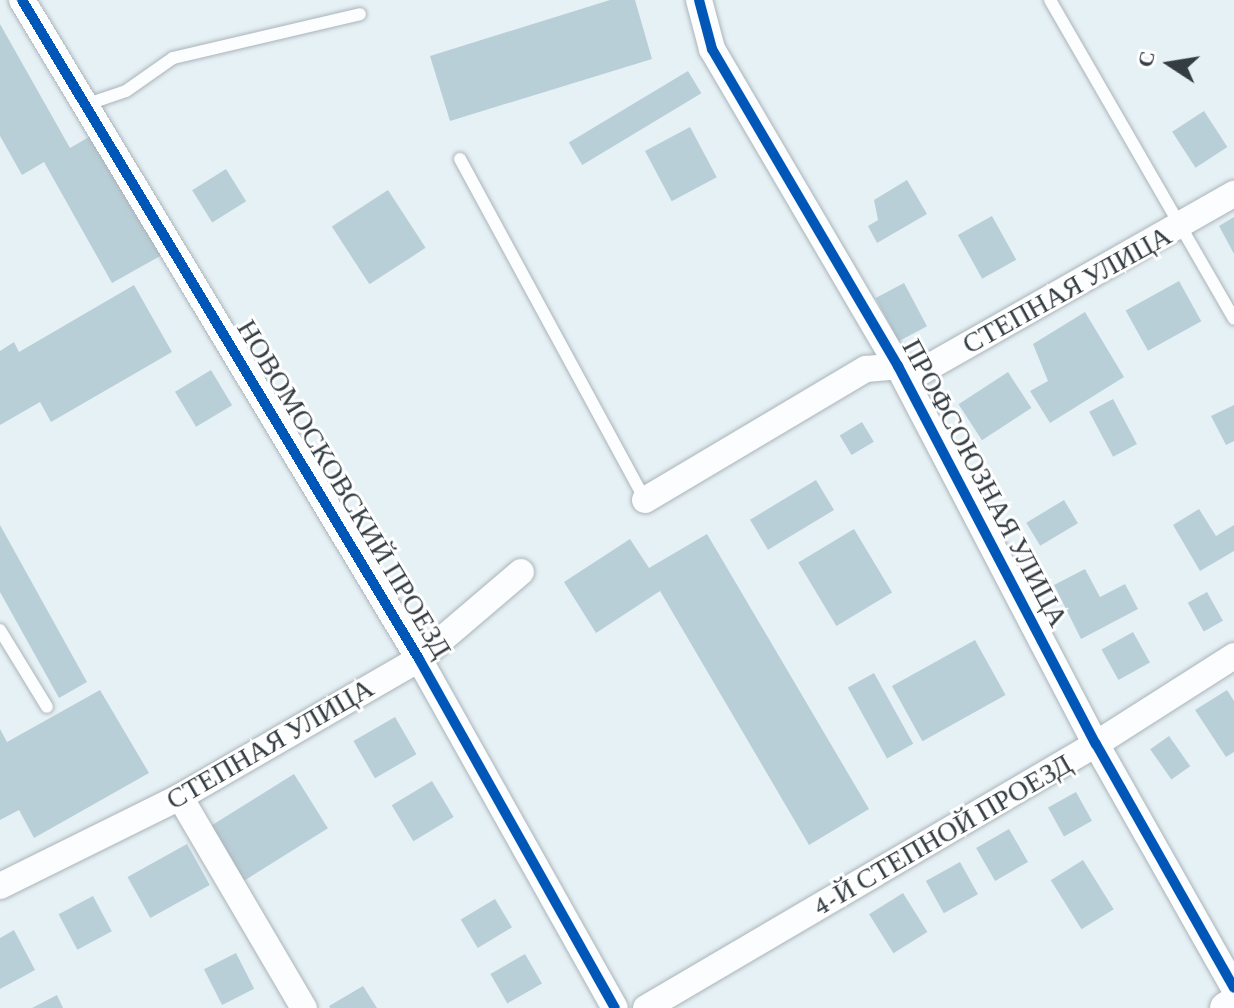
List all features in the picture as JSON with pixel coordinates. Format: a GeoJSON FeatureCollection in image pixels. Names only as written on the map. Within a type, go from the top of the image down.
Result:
{"type":"FeatureCollection","features":[{"type":"Feature","properties":{"kind":"street","name":"НОВОМОСКОВСКИЙ ПРОЕЗД"},"geometry":{"type":"LineString","coordinates":[[22,0],[419,659],[615,1008]]}},
{"type":"Feature","properties":{"kind":"street","name":"ПРОФСОЮЗНАЯ УЛИЦА"},"geometry":{"type":"LineString","coordinates":[[699,0],[712,49],[898,366],[1096,744],[1234,988]]}},
{"type":"Feature","properties":{"kind":"street","name":"СТЕПНАЯ УЛИЦА"},"geometry":{"type":"LineString","coordinates":[[645,500],[866,369],[898,366],[922,371],[1234,194]]}},
{"type":"Feature","properties":{"kind":"street","name":"СТЕПНАЯ УЛИЦА"},"geometry":{"type":"LineString","coordinates":[[0,886],[180,797],[419,659],[521,572]]}},
{"type":"Feature","properties":{"kind":"street","name":"4-Й СТЕПНОЙ ПРОЕЗД"},"geometry":{"type":"LineString","coordinates":[[646,1008],[1096,744],[1234,656]]}},
{"type":"Feature","properties":{"kind":"street"},"geometry":{"type":"LineString","coordinates":[[180,797],[304,1008]]}},
{"type":"Feature","properties":{"kind":"street"},"geometry":{"type":"LineString","coordinates":[[1226,1008],[1234,1003]]}},
{"type":"Feature","properties":{"kind":"lane"},"geometry":{"type":"LineString","coordinates":[[1050,0],[1234,319]]}},
{"type":"Feature","properties":{"kind":"lane"},"geometry":{"type":"LineString","coordinates":[[85,105],[126,91],[173,58],[360,14]]}},
{"type":"Feature","properties":{"kind":"lane"},"geometry":{"type":"LineString","coordinates":[[460,159],[645,500]]}},
{"type":"Feature","properties":{"kind":"lane"},"geometry":{"type":"LineString","coordinates":[[0,630],[47,707]]}},
{"type":"Feature","properties":{"kind":"building"},"geometry":{"type":"Polygon","coordinates":[[[610,0],[635,0],[652,59],[450,121],[430,56],[610,0]]]}},
{"type":"Feature","properties":{"kind":"building"},"geometry":{"type":"Polygon","coordinates":[[[0,24],[70,148],[94,134],[162,255],[112,283],[44,162],[22,175],[0,136],[0,24]]]}},
{"type":"Feature","properties":{"kind":"building"},"geometry":{"type":"Polygon","coordinates":[[[688,71],[701,93],[582,165],[569,143],[688,71]]]}},
{"type":"Feature","properties":{"kind":"building"},"geometry":{"type":"Polygon","coordinates":[[[1204,111],[1227,147],[1196,168],[1172,132],[1204,111]]]}},
{"type":"Feature","properties":{"kind":"building"},"geometry":{"type":"Polygon","coordinates":[[[690,127],[717,177],[672,201],[645,151],[690,127]]]}},
{"type":"Feature","properties":{"kind":"building"},"geometry":{"type":"Polygon","coordinates":[[[226,169],[246,201],[212,222],[192,190],[226,169]]]}},
{"type":"Feature","properties":{"kind":"building"},"geometry":{"type":"Polygon","coordinates":[[[907,180],[927,214],[877,243],[868,226],[878,220],[874,200],[907,180]]]}},
{"type":"Feature","properties":{"kind":"building"},"geometry":{"type":"Polygon","coordinates":[[[388,190],[426,248],[369,284],[332,226],[388,190]]]}},
{"type":"Feature","properties":{"kind":"building"},"geometry":{"type":"Polygon","coordinates":[[[992,216],[1016,260],[982,279],[958,235],[992,216]]]}},
{"type":"Feature","properties":{"kind":"building"},"geometry":{"type":"Polygon","coordinates":[[[1234,217],[1234,254],[1219,226],[1234,217]]]}},
{"type":"Feature","properties":{"kind":"building"},"geometry":{"type":"Polygon","coordinates":[[[1179,281],[1201,321],[1148,351],[1126,311],[1179,281]]]}},
{"type":"Feature","properties":{"kind":"building"},"geometry":{"type":"Polygon","coordinates":[[[904,283],[927,326],[899,341],[876,298],[904,283]]]}},
{"type":"Feature","properties":{"kind":"building"},"geometry":{"type":"Polygon","coordinates":[[[134,285],[172,352],[51,422],[40,402],[0,425],[0,351],[14,342],[19,352],[134,285]]]}},
{"type":"Feature","properties":{"kind":"building"},"geometry":{"type":"Polygon","coordinates":[[[1085,312],[1124,377],[1050,423],[1030,391],[1048,381],[1033,344],[1085,312]]]}},
{"type":"Feature","properties":{"kind":"building"},"geometry":{"type":"Polygon","coordinates":[[[211,370],[232,405],[196,427],[175,392],[211,370]]]}},
{"type":"Feature","properties":{"kind":"building"},"geometry":{"type":"Polygon","coordinates":[[[1008,372],[1031,408],[982,440],[959,404],[1008,372]]]}},
{"type":"Feature","properties":{"kind":"building"},"geometry":{"type":"Polygon","coordinates":[[[1113,399],[1137,444],[1113,457],[1089,412],[1113,399]]]}},
{"type":"Feature","properties":{"kind":"building"},"geometry":{"type":"Polygon","coordinates":[[[1234,405],[1234,441],[1226,445],[1211,416],[1234,405]]]}},
{"type":"Feature","properties":{"kind":"building"},"geometry":{"type":"Polygon","coordinates":[[[862,422],[874,442],[852,455],[840,435],[862,422]]]}},
{"type":"Feature","properties":{"kind":"building"},"geometry":{"type":"Polygon","coordinates":[[[816,480],[834,510],[768,550],[750,520],[816,480]]]}},
{"type":"Feature","properties":{"kind":"building"},"geometry":{"type":"Polygon","coordinates":[[[1064,500],[1078,523],[1040,546],[1026,523],[1064,500]]]}},
{"type":"Feature","properties":{"kind":"building"},"geometry":{"type":"Polygon","coordinates":[[[1199,509],[1216,536],[1234,525],[1234,551],[1200,571],[1173,525],[1199,509]]]}},
{"type":"Feature","properties":{"kind":"building"},"geometry":{"type":"Polygon","coordinates":[[[0,525],[87,682],[59,698],[0,592],[0,525]]]}},
{"type":"Feature","properties":{"kind":"building"},"geometry":{"type":"Polygon","coordinates":[[[854,529],[892,592],[836,626],[798,562],[854,529]]]}},
{"type":"Feature","properties":{"kind":"building"},"geometry":{"type":"Polygon","coordinates":[[[707,534],[869,809],[809,845],[660,591],[596,633],[564,582],[630,539],[649,568],[707,534]]]}},
{"type":"Feature","properties":{"kind":"building"},"geometry":{"type":"Polygon","coordinates":[[[1085,569],[1100,597],[1125,584],[1138,609],[1081,639],[1054,585],[1085,569]]]}},
{"type":"Feature","properties":{"kind":"building"},"geometry":{"type":"Polygon","coordinates":[[[1207,592],[1223,621],[1204,632],[1188,603],[1207,592]]]}},
{"type":"Feature","properties":{"kind":"building"},"geometry":{"type":"Polygon","coordinates":[[[1133,632],[1150,663],[1118,680],[1102,649],[1133,632]]]}},
{"type":"Feature","properties":{"kind":"building"},"geometry":{"type":"Polygon","coordinates":[[[975,640],[1006,695],[922,741],[892,686],[975,640]]]}},
{"type":"Feature","properties":{"kind":"building"},"geometry":{"type":"Polygon","coordinates":[[[874,673],[913,744],[887,758],[848,688],[874,673]]]}},
{"type":"Feature","properties":{"kind":"building"},"geometry":{"type":"Polygon","coordinates":[[[100,690],[149,773],[34,838],[19,810],[0,820],[0,729],[7,742],[100,690]]]}},
{"type":"Feature","properties":{"kind":"building"},"geometry":{"type":"Polygon","coordinates":[[[1227,690],[1234,701],[1234,752],[1226,757],[1195,710],[1227,690]]]}},
{"type":"Feature","properties":{"kind":"building"},"geometry":{"type":"Polygon","coordinates":[[[395,717],[417,754],[375,778],[353,741],[395,717]]]}},
{"type":"Feature","properties":{"kind":"building"},"geometry":{"type":"Polygon","coordinates":[[[1169,736],[1190,766],[1171,780],[1150,749],[1169,736]]]}},
{"type":"Feature","properties":{"kind":"building"},"geometry":{"type":"Polygon","coordinates":[[[294,774],[328,828],[240,883],[206,829],[294,774]]]}},
{"type":"Feature","properties":{"kind":"building"},"geometry":{"type":"Polygon","coordinates":[[[432,781],[454,817],[413,841],[392,805],[432,781]]]}},
{"type":"Feature","properties":{"kind":"building"},"geometry":{"type":"Polygon","coordinates":[[[1076,792],[1092,821],[1064,836],[1048,808],[1076,792]]]}},
{"type":"Feature","properties":{"kind":"building"},"geometry":{"type":"Polygon","coordinates":[[[1009,829],[1028,862],[995,881],[976,848],[1009,829]]]}},
{"type":"Feature","properties":{"kind":"building"},"geometry":{"type":"Polygon","coordinates":[[[187,844],[210,885],[150,918],[128,877],[187,844]]]}},
{"type":"Feature","properties":{"kind":"building"},"geometry":{"type":"Polygon","coordinates":[[[1083,860],[1114,909],[1082,929],[1051,880],[1083,860]]]}},
{"type":"Feature","properties":{"kind":"building"},"geometry":{"type":"Polygon","coordinates":[[[960,862],[978,894],[944,913],[926,881],[960,862]]]}},
{"type":"Feature","properties":{"kind":"building"},"geometry":{"type":"Polygon","coordinates":[[[903,893],[927,932],[893,953],[869,914],[903,893]]]}},
{"type":"Feature","properties":{"kind":"building"},"geometry":{"type":"Polygon","coordinates":[[[93,896],[112,931],[77,950],[59,914],[93,896]]]}},
{"type":"Feature","properties":{"kind":"building"},"geometry":{"type":"Polygon","coordinates":[[[495,899],[512,927],[478,948],[461,920],[495,899]]]}},
{"type":"Feature","properties":{"kind":"building"},"geometry":{"type":"Polygon","coordinates":[[[14,930],[35,970],[0,989],[0,938],[14,930]]]}},
{"type":"Feature","properties":{"kind":"building"},"geometry":{"type":"Polygon","coordinates":[[[236,953],[254,989],[222,1005],[204,969],[236,953]]]}},
{"type":"Feature","properties":{"kind":"building"},"geometry":{"type":"Polygon","coordinates":[[[525,954],[542,983],[507,1003],[490,974],[525,954]]]}},
{"type":"Feature","properties":{"kind":"building"},"geometry":{"type":"Polygon","coordinates":[[[363,986],[377,1008],[330,1008],[329,1006],[363,986]]]}},
{"type":"Feature","properties":{"kind":"building"},"geometry":{"type":"Polygon","coordinates":[[[57,995],[63,1008],[32,1008],[57,995]]]}},
{"type":"Feature","properties":{"kind":"cycle path"},"geometry":{"type":"LineString","coordinates":[[22,0],[419,659],[615,1008]]}},
{"type":"Feature","properties":{"kind":"cycle path"},"geometry":{"type":"LineString","coordinates":[[699,0],[712,49],[898,366],[1096,744],[1234,988]]}}]}
